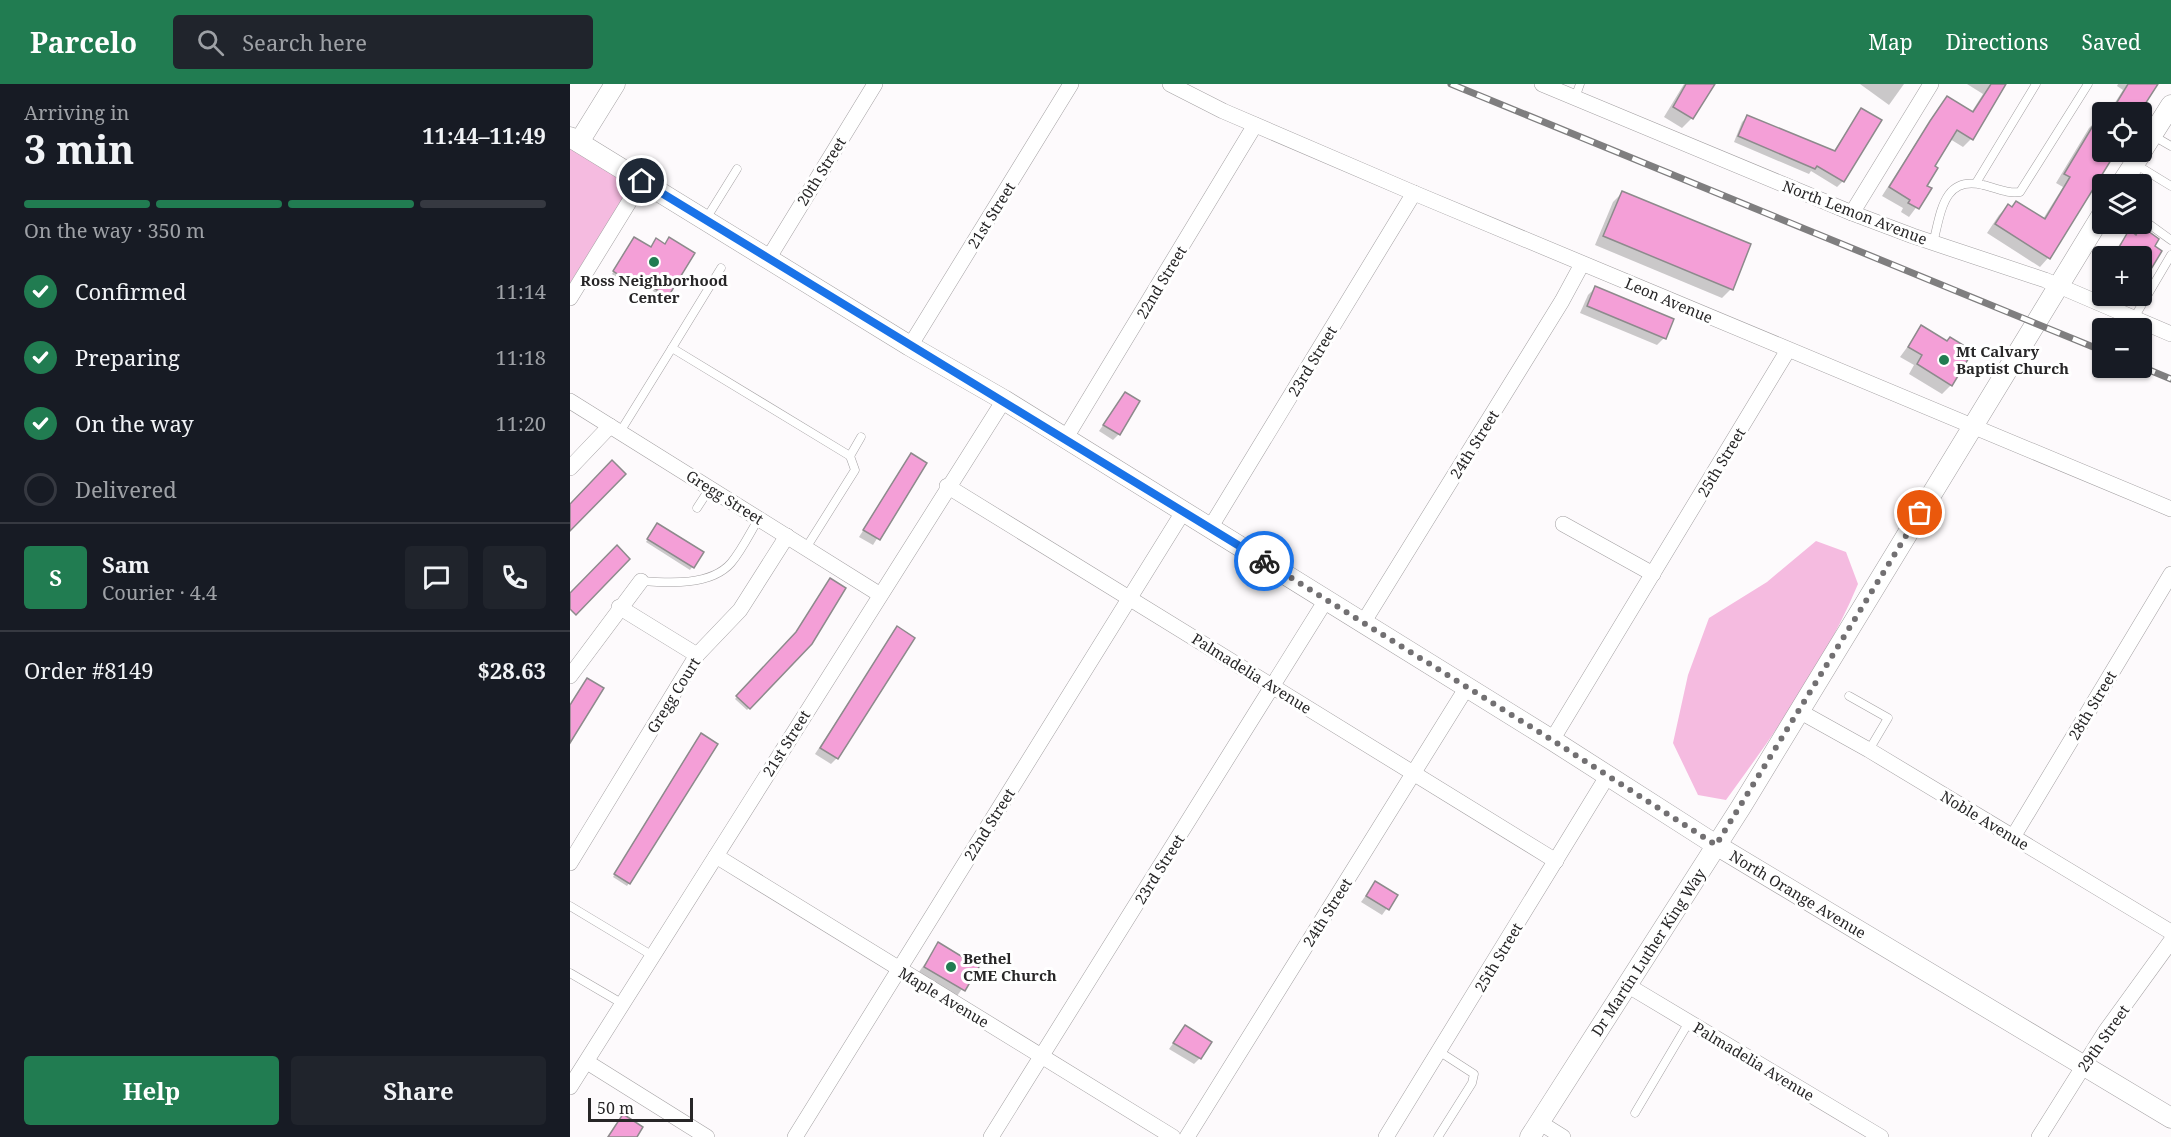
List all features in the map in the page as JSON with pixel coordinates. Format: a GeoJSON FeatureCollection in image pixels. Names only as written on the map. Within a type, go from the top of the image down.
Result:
{"type":"FeatureCollection","features":[{"type":"Feature","properties":{"kind":"street"},"geometry":{"type":"LineString","coordinates":[[574,140],[615,84]]}},
{"type":"Feature","properties":{"kind":"street","name":"20th Street"},"geometry":{"type":"LineString","coordinates":[[768,259],[875,84]]}},
{"type":"Feature","properties":{"kind":"street","name":"21st Street"},"geometry":{"type":"LineString","coordinates":[[909,346],[1071,84]]}},
{"type":"Feature","properties":{"kind":"street","name":"Leon Avenue"},"geometry":{"type":"LineString","coordinates":[[1170,84],[1255,125],[1413,193],[2171,509]]}},
{"type":"Feature","properties":{"kind":"street","name":"North Lemon Avenue"},"geometry":{"type":"LineString","coordinates":[[1542,84],[1577,91],[1852,213],[2059,285],[2134,318]]}},
{"type":"Feature","properties":{"kind":"street"},"geometry":{"type":"LineString","coordinates":[[1852,213],[1931,84]]}},
{"type":"Feature","properties":{"kind":"street"},"geometry":{"type":"LineString","coordinates":[[2152,136],[2171,105]]}},
{"type":"Feature","properties":{"kind":"street","name":"22nd Street"},"geometry":{"type":"LineString","coordinates":[[1065,439],[1255,125]]}},
{"type":"Feature","properties":{"kind":"street","name":"North Orange Avenue"},"geometry":{"type":"LineString","coordinates":[[574,140],[909,346],[1004,400],[1552,740],[1716,845],[2171,1118]]}},
{"type":"Feature","properties":{"kind":"street"},"geometry":{"type":"LineString","coordinates":[[570,298],[642,181]]}},
{"type":"Feature","properties":{"kind":"street","name":"23rd Street"},"geometry":{"type":"LineString","coordinates":[[1210,528],[1413,193]]}},
{"type":"Feature","properties":{"kind":"street","name":"Dr Martin Luther King Way"},"geometry":{"type":"LineString","coordinates":[[1534,1129],[1716,845],[2092,231]]}},
{"type":"Feature","properties":{"kind":"street","name":"24th Street"},"geometry":{"type":"LineString","coordinates":[[1363,623],[1582,264]]}},
{"type":"Feature","properties":{"kind":"street","name":"North Lemon Avenue"},"geometry":{"type":"LineString","coordinates":[[2152,326],[2171,334]]}},
{"type":"Feature","properties":{"kind":"street","name":"25th Street"},"geometry":{"type":"LineString","coordinates":[[1552,740],[1788,350]]}},
{"type":"Feature","properties":{"kind":"street","name":"21st Street"},"geometry":{"type":"LineString","coordinates":[[571,1085],[947,486],[1004,400]]}},
{"type":"Feature","properties":{"kind":"street","name":"Gregg Street"},"geometry":{"type":"LineString","coordinates":[[570,401],[879,594]]}},
{"type":"Feature","properties":{"kind":"street"},"geometry":{"type":"LineString","coordinates":[[570,468],[615,429]]}},
{"type":"Feature","properties":{"kind":"street","name":"Palmadelia Avenue"},"geometry":{"type":"LineString","coordinates":[[947,486],[1556,861]]}},
{"type":"Feature","properties":{"kind":"street","name":"22nd Street"},"geometry":{"type":"LineString","coordinates":[[795,1137],[1183,512]]}},
{"type":"Feature","properties":{"kind":"street"},"geometry":{"type":"LineString","coordinates":[[1563,524],[1653,574]]}},
{"type":"Feature","properties":{"kind":"street","name":"Gregg Court"},"geometry":{"type":"LineString","coordinates":[[570,863],[697,655],[740,610],[788,536]]}},
{"type":"Feature","properties":{"kind":"street","name":"28th Street"},"geometry":{"type":"LineString","coordinates":[[2013,837],[2171,573]]}},
{"type":"Feature","properties":{"kind":"street"},"geometry":{"type":"LineString","coordinates":[[570,676],[641,580]]}},
{"type":"Feature","properties":{"kind":"street","name":"23rd Street"},"geometry":{"type":"LineString","coordinates":[[991,1137],[1326,600]]}},
{"type":"Feature","properties":{"kind":"street"},"geometry":{"type":"LineString","coordinates":[[619,607],[697,655]]}},
{"type":"Feature","properties":{"kind":"street","name":"24th Street"},"geometry":{"type":"LineString","coordinates":[[1187,1137],[1467,687]]}},
{"type":"Feature","properties":{"kind":"street","name":"Noble Avenue"},"geometry":{"type":"LineString","coordinates":[[1798,711],[1869,750],[2171,932]]}},
{"type":"Feature","properties":{"kind":"street","name":"25th Street"},"geometry":{"type":"LineString","coordinates":[[1386,1137],[1608,775]]}},
{"type":"Feature","properties":{"kind":"street","name":"Maple Avenue"},"geometry":{"type":"LineString","coordinates":[[716,856],[1173,1137]]}},
{"type":"Feature","properties":{"kind":"street","name":"29th Street"},"geometry":{"type":"LineString","coordinates":[[2039,1137],[2084,1066],[2171,941]]}},
{"type":"Feature","properties":{"kind":"street","name":"Palmadelia Avenue"},"geometry":{"type":"LineString","coordinates":[[1627,985],[1881,1137]]}},
{"type":"Feature","properties":{"kind":"street"},"geometry":{"type":"LineString","coordinates":[[587,1062],[707,1137]]}},
{"type":"Feature","properties":{"kind":"street"},"geometry":{"type":"LineString","coordinates":[[1534,1129],[1563,1137]]}},
{"type":"Feature","properties":{"kind":"lane"},"geometry":{"type":"LineString","coordinates":[[1976,183],[2036,84]]}},
{"type":"Feature","properties":{"kind":"lane"},"geometry":{"type":"LineString","coordinates":[[1933,243],[1944,204],[1956,185],[1966,182],[1976,183],[2010,193],[2020,192],[2088,84]]}},
{"type":"Feature","properties":{"kind":"lane"},"geometry":{"type":"LineString","coordinates":[[2152,149],[2171,146]]}},
{"type":"Feature","properties":{"kind":"lane"},"geometry":{"type":"LineString","coordinates":[[2152,162],[2171,186]]}},
{"type":"Feature","properties":{"kind":"lane"},"geometry":{"type":"LineString","coordinates":[[705,220],[737,169]]}},
{"type":"Feature","properties":{"kind":"lane"},"geometry":{"type":"LineString","coordinates":[[2152,226],[2171,240]]}},
{"type":"Feature","properties":{"kind":"lane"},"geometry":{"type":"LineString","coordinates":[[2134,318],[2171,255]]}},
{"type":"Feature","properties":{"kind":"lane"},"geometry":{"type":"LineString","coordinates":[[615,429],[672,348],[721,268]]}},
{"type":"Feature","properties":{"kind":"lane"},"geometry":{"type":"LineString","coordinates":[[672,348],[850,456],[855,470],[806,548]]}},
{"type":"Feature","properties":{"kind":"lane"},"geometry":{"type":"LineString","coordinates":[[850,456],[861,437]]}},
{"type":"Feature","properties":{"kind":"lane"},"geometry":{"type":"LineString","coordinates":[[697,508],[710,488]]}},
{"type":"Feature","properties":{"kind":"lane"},"geometry":{"type":"LineString","coordinates":[[641,580],[688,580],[712,577],[731,562],[759,518]]}},
{"type":"Feature","properties":{"kind":"lane"},"geometry":{"type":"LineString","coordinates":[[1849,696],[1888,718],[1869,750]]}},
{"type":"Feature","properties":{"kind":"lane"},"geometry":{"type":"LineString","coordinates":[[570,906],[653,956]]}},
{"type":"Feature","properties":{"kind":"lane"},"geometry":{"type":"LineString","coordinates":[[570,973],[623,1004]]}},
{"type":"Feature","properties":{"kind":"lane"},"geometry":{"type":"LineString","coordinates":[[1635,1113],[1689,1022]]}},
{"type":"Feature","properties":{"kind":"lane"},"geometry":{"type":"LineString","coordinates":[[1438,1137],[1472,1083],[1474,1074],[1440,1052]]}},
{"type":"Feature","properties":{"kind":"shaded area"},"geometry":{"type":"Polygon","coordinates":[[[570,148],[631,186],[570,283],[570,148]]]}},
{"type":"Feature","properties":{"kind":"shaded area"},"geometry":{"type":"Polygon","coordinates":[[[1816,541],[1846,552],[1858,584],[1845,613],[1798,696],[1726,800],[1698,795],[1673,743],[1688,675],[1709,618],[1767,582],[1816,541]]]}},
{"type":"Feature","properties":{"kind":"building"},"geometry":{"type":"Polygon","coordinates":[[[1686,84],[1715,84],[1693,119],[1673,107],[1686,84]]]}},
{"type":"Feature","properties":{"kind":"building"},"geometry":{"type":"Polygon","coordinates":[[[1991,84],[2006,84],[1973,140],[1957,130],[1935,166],[1938,168],[1927,186],[1932,188],[1919,209],[1908,203],[1910,200],[1889,187],[1947,96],[1973,112],[1991,84]]]}},
{"type":"Feature","properties":{"kind":"building"},"geometry":{"type":"Polygon","coordinates":[[[2128,84],[2158,84],[2146,102],[2117,102],[2128,84]]]}},
{"type":"Feature","properties":{"kind":"building"},"geometry":{"type":"Polygon","coordinates":[[[1861,108],[1882,120],[1844,182],[1817,166],[1815,169],[1738,136],[1747,115],[1835,151],[1861,108]]]}},
{"type":"Feature","properties":{"kind":"building"},"geometry":{"type":"Polygon","coordinates":[[[2092,127],[2092,162],[2110,162],[2102,174],[2092,174],[2092,191],[2050,259],[1995,224],[2008,204],[2012,207],[2016,201],[2045,219],[2070,177],[2064,174],[2092,127]]]}},
{"type":"Feature","properties":{"kind":"building"},"geometry":{"type":"Polygon","coordinates":[[[1622,191],[1751,244],[1733,290],[1603,236],[1622,191]]]}},
{"type":"Feature","properties":{"kind":"building"},"geometry":{"type":"Polygon","coordinates":[[[2127,234],[2152,234],[2159,239],[2155,246],[2162,251],[2152,268],[2152,246],[2120,246],[2127,234]]]}},
{"type":"Feature","properties":{"kind":"building","name":"Ross Neighborhood Center"},"geometry":{"type":"Polygon","coordinates":[[[634,237],[651,247],[656,238],[665,244],[669,237],[695,253],[668,297],[643,281],[634,278],[631,283],[613,271],[634,237]]]}},
{"type":"Feature","properties":{"kind":"building"},"geometry":{"type":"Polygon","coordinates":[[[1595,286],[1674,319],[1666,339],[1587,306],[1595,286]]]}},
{"type":"Feature","properties":{"kind":"building","name":"Mt Calvary Baptist Church"},"geometry":{"type":"Polygon","coordinates":[[[1921,325],[1947,341],[1950,337],[1973,351],[1952,386],[1917,364],[1922,355],[1908,347],[1921,325]]]}},
{"type":"Feature","properties":{"kind":"building"},"geometry":{"type":"Polygon","coordinates":[[[1125,392],[1140,401],[1120,435],[1103,425],[1125,392]]]}},
{"type":"Feature","properties":{"kind":"building"},"geometry":{"type":"Polygon","coordinates":[[[911,453],[927,463],[880,540],[863,530],[911,453]]]}},
{"type":"Feature","properties":{"kind":"building"},"geometry":{"type":"Polygon","coordinates":[[[612,460],[626,474],[570,531],[570,504],[612,460]]]}},
{"type":"Feature","properties":{"kind":"building"},"geometry":{"type":"Polygon","coordinates":[[[657,523],[704,552],[694,568],[647,539],[657,523]]]}},
{"type":"Feature","properties":{"kind":"building"},"geometry":{"type":"Polygon","coordinates":[[[617,545],[630,559],[576,615],[570,609],[570,593],[617,545]]]}},
{"type":"Feature","properties":{"kind":"building"},"geometry":{"type":"Polygon","coordinates":[[[830,578],[846,588],[812,644],[750,709],[736,696],[796,632],[830,578]]]}},
{"type":"Feature","properties":{"kind":"building"},"geometry":{"type":"Polygon","coordinates":[[[897,626],[915,638],[838,759],[820,748],[897,626]]]}},
{"type":"Feature","properties":{"kind":"building"},"geometry":{"type":"Polygon","coordinates":[[[587,678],[604,688],[570,743],[570,705],[587,678]]]}},
{"type":"Feature","properties":{"kind":"building"},"geometry":{"type":"Polygon","coordinates":[[[701,733],[718,744],[630,884],[614,874],[701,733]]]}},
{"type":"Feature","properties":{"kind":"building"},"geometry":{"type":"Polygon","coordinates":[[[1375,881],[1398,895],[1389,910],[1366,896],[1375,881]]]}},
{"type":"Feature","properties":{"kind":"building","name":"Bethel CME Church"},"geometry":{"type":"Polygon","coordinates":[[[938,942],[979,967],[965,991],[924,967],[938,942]]]}},
{"type":"Feature","properties":{"kind":"building"},"geometry":{"type":"Polygon","coordinates":[[[1185,1025],[1212,1042],[1201,1059],[1173,1043],[1185,1025]]]}},
{"type":"Feature","properties":{"kind":"building"},"geometry":{"type":"Polygon","coordinates":[[[623,1114],[643,1127],[637,1137],[608,1137],[623,1114]]]}},
{"type":"Feature","properties":{"kind":"railway"},"geometry":{"type":"LineString","coordinates":[[1451,84],[2092,346]]}},
{"type":"Feature","properties":{"kind":"railway"},"geometry":{"type":"LineString","coordinates":[[2152,371],[2171,379]]}},
{"type":"Feature","properties":{"kind":"way so far"},"geometry":{"type":"LineString","coordinates":[[1264,561],[1608,775],[1716,845],[1920,513]]}},
{"type":"Feature","properties":{"kind":"place","name":"Ross Neighborhood Center"},"geometry":{"type":"Point","coordinates":[654,262]}},
{"type":"Feature","properties":{"kind":"place","name":"Mt Calvary Baptist Church"},"geometry":{"type":"Point","coordinates":[1944,360]}},
{"type":"Feature","properties":{"kind":"place","name":"Bethel CME Church"},"geometry":{"type":"Point","coordinates":[951,967]}},
{"type":"Feature","properties":{"kind":"route"},"geometry":{"type":"LineString","coordinates":[[642,181],[909,346],[1004,400],[1264,561]]}}]}
